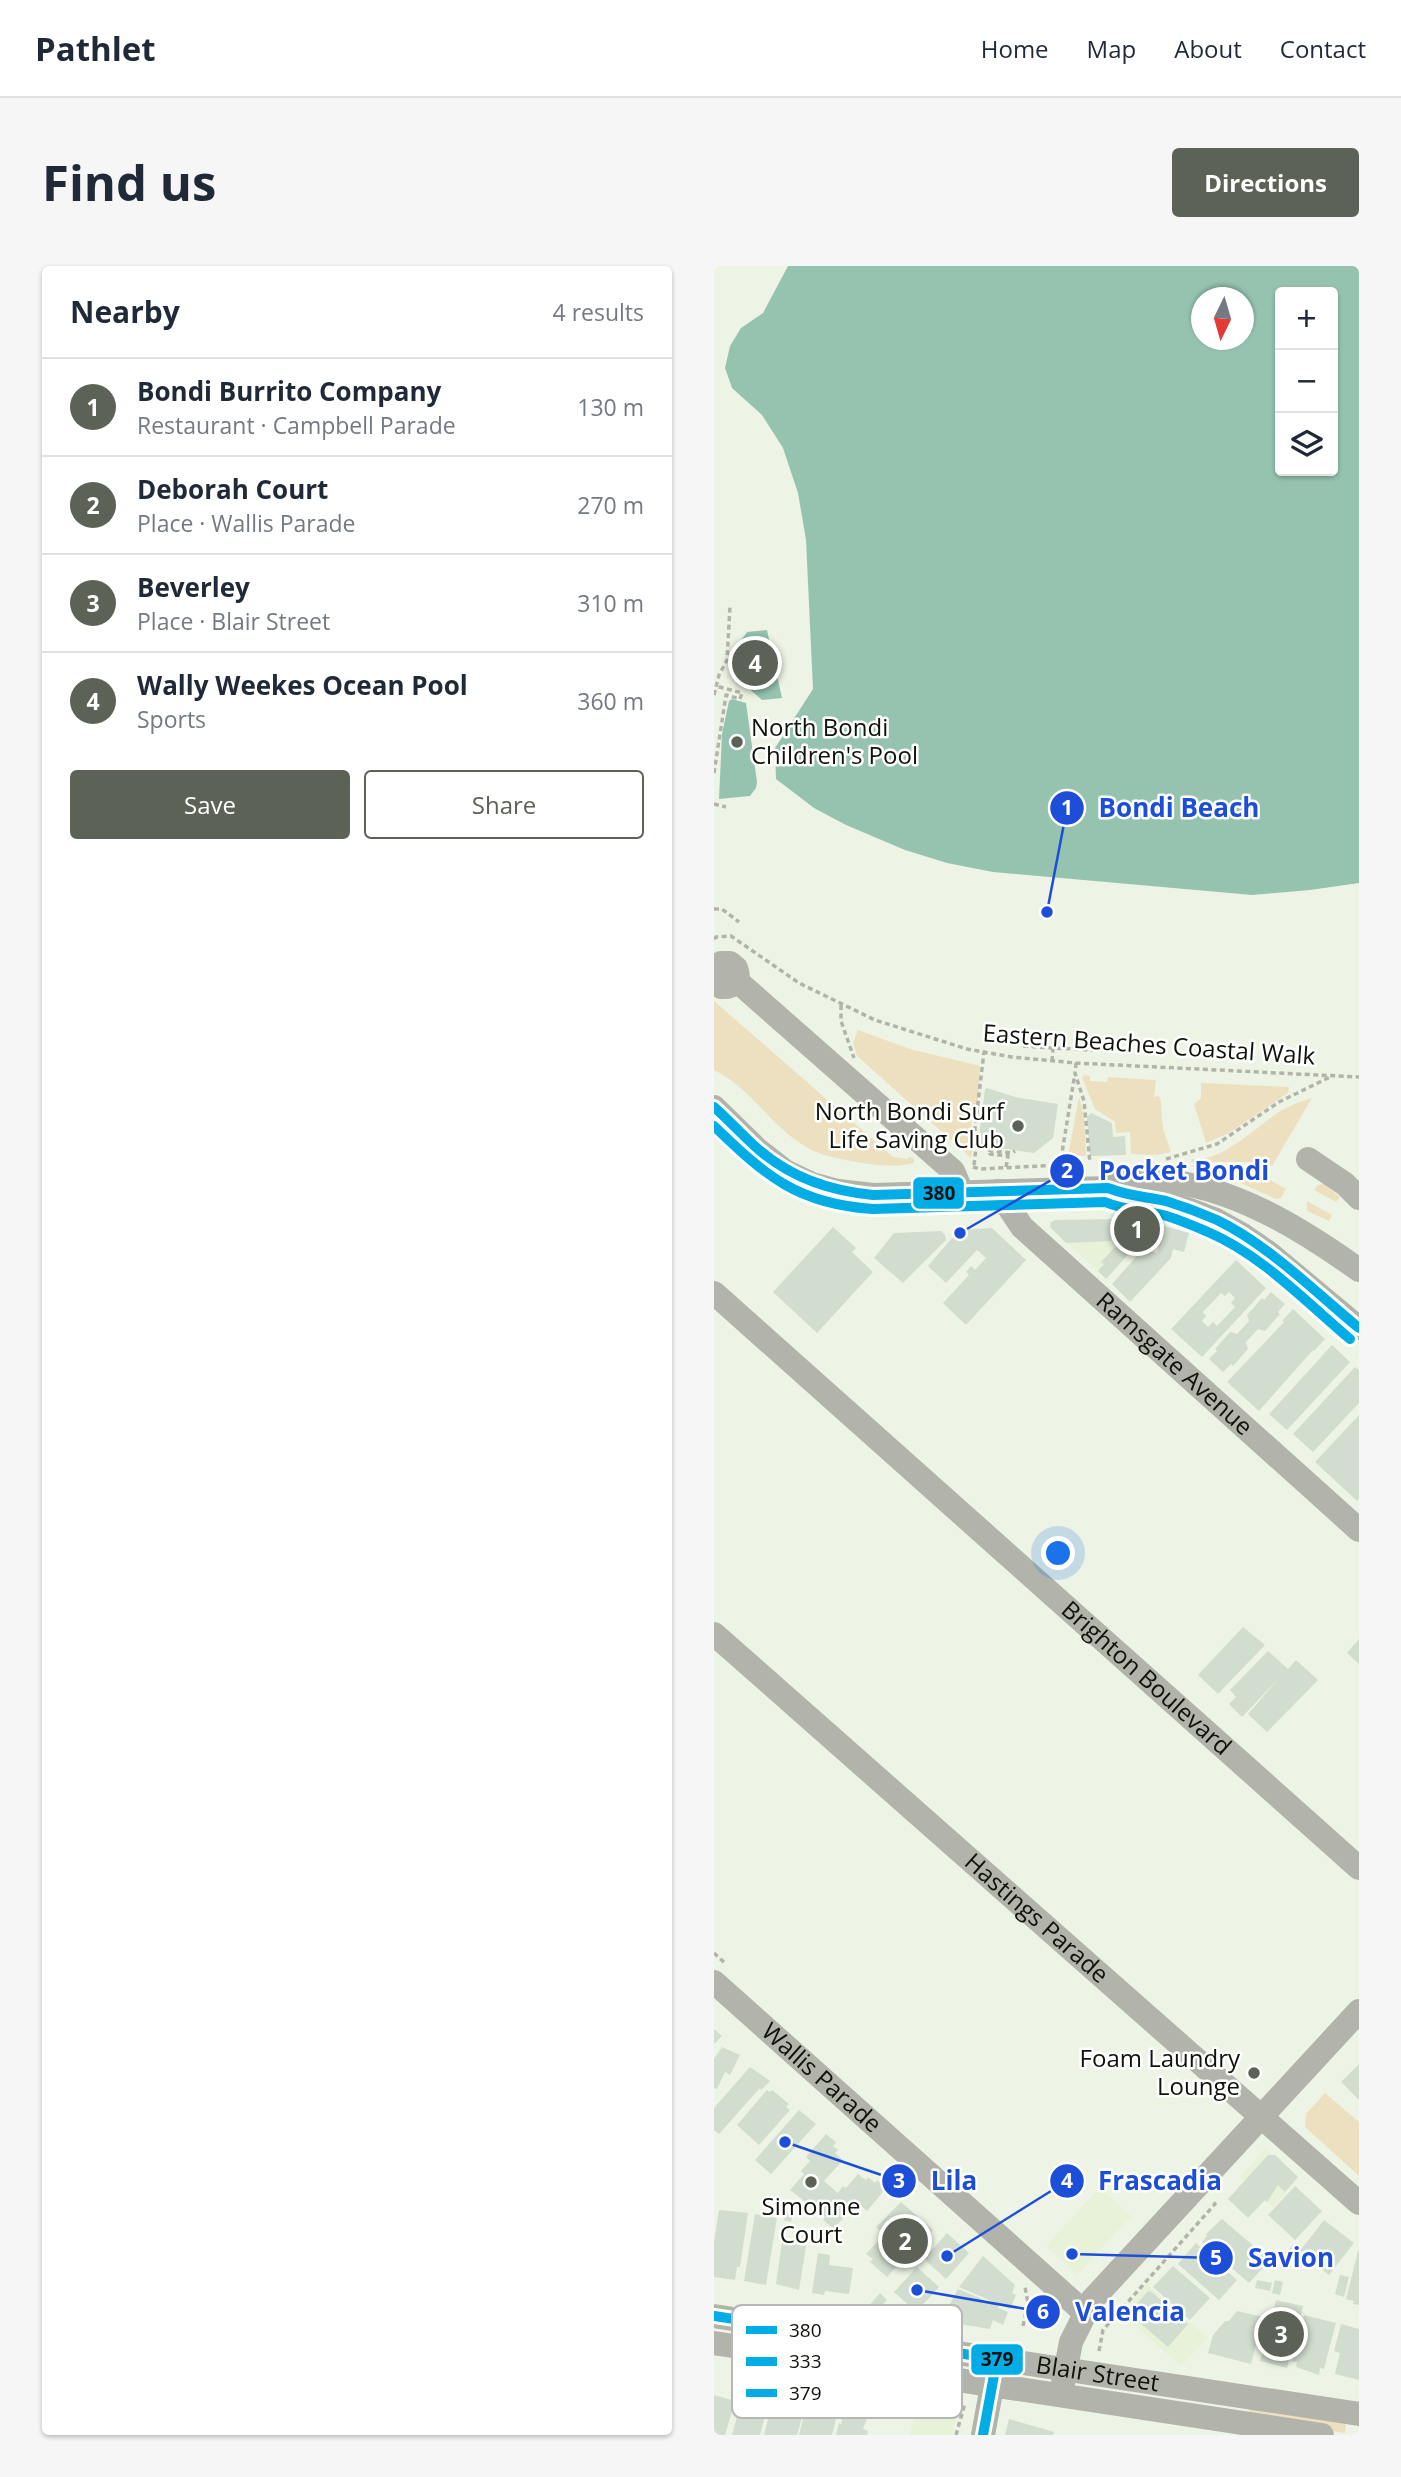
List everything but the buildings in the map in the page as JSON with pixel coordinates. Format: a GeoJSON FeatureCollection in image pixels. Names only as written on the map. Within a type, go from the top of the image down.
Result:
{"type":"FeatureCollection","features":[{"type":"Feature","properties":{"kind":"street"},"geometry":{"type":"LineString","coordinates":[[719,965],[953,1171],[962,1192]]}},
{"type":"Feature","properties":{"kind":"street"},"geometry":{"type":"LineString","coordinates":[[714,1107],[769,1159],[785,1171],[812,1184],[855,1194],[1108,1188],[1129,1178],[1174,1181],[1206,1189],[1277,1218],[1318,1241],[1359,1270]]}},
{"type":"Feature","properties":{"kind":"street"},"geometry":{"type":"LineString","coordinates":[[1308,1159],[1345,1184],[1359,1198]]}},
{"type":"Feature","properties":{"kind":"street"},"geometry":{"type":"LineString","coordinates":[[1108,1188],[1127,1196],[1165,1202],[1190,1210],[1243,1235],[1269,1253],[1359,1328]]}},
{"type":"Feature","properties":{"kind":"street","name":"Ramsgate Avenue"},"geometry":{"type":"LineString","coordinates":[[998,1191],[1021,1227],[1145,1326],[1359,1530]]}},
{"type":"Feature","properties":{"kind":"street","name":"Brighton Boulevard"},"geometry":{"type":"LineString","coordinates":[[714,1293],[1359,1868]]}},
{"type":"Feature","properties":{"kind":"street","name":"Hastings Parade"},"geometry":{"type":"LineString","coordinates":[[714,1634],[1359,2203]]}},
{"type":"Feature","properties":{"kind":"street","name":"Wallis Parade"},"geometry":{"type":"LineString","coordinates":[[714,1982],[1084,2312]]}},
{"type":"Feature","properties":{"kind":"street"},"geometry":{"type":"LineString","coordinates":[[1061,2395],[1071,2342],[1092,2300],[1359,2011]]}},
{"type":"Feature","properties":{"kind":"street","name":"Blair Street"},"geometry":{"type":"LineString","coordinates":[[714,2316],[732,2319]]}},
{"type":"Feature","properties":{"kind":"street","name":"Blair Street"},"geometry":{"type":"LineString","coordinates":[[714,2343],[732,2346]]}},
{"type":"Feature","properties":{"kind":"street","name":"Blair Street"},"geometry":{"type":"LineString","coordinates":[[962,2354],[1359,2414]]}},
{"type":"Feature","properties":{"kind":"street"},"geometry":{"type":"LineString","coordinates":[[983,2435],[997,2359]]}},
{"type":"Feature","properties":{"kind":"street","name":"Blair Street"},"geometry":{"type":"LineString","coordinates":[[962,2380],[1061,2395],[1208,2427],[1322,2435]]}},
{"type":"Feature","properties":{"kind":"street"},"geometry":{"type":"LineString","coordinates":[[1208,2427],[1217,2392]]}},
{"type":"Feature","properties":{"kind":"path"},"geometry":{"type":"LineString","coordinates":[[714,695],[727,660],[730,607]]}},
{"type":"Feature","properties":{"kind":"path"},"geometry":{"type":"LineString","coordinates":[[714,773],[726,695],[740,699],[742,693],[716,686]]}},
{"type":"Feature","properties":{"kind":"path"},"geometry":{"type":"LineString","coordinates":[[714,804],[726,807]]}},
{"type":"Feature","properties":{"kind":"path"},"geometry":{"type":"LineString","coordinates":[[714,909],[722,909],[739,922]]}},
{"type":"Feature","properties":{"kind":"path","name":"Eastern Beaches Coastal Walk"},"geometry":{"type":"LineString","coordinates":[[719,965],[716,937],[731,936],[799,983],[841,1005],[908,1032],[984,1052],[1076,1063],[1359,1077]]}},
{"type":"Feature","properties":{"kind":"path"},"geometry":{"type":"LineString","coordinates":[[841,1005],[844,1032],[855,1060]]}},
{"type":"Feature","properties":{"kind":"path"},"geometry":{"type":"LineString","coordinates":[[1023,1046],[1093,1050]]}},
{"type":"Feature","properties":{"kind":"path"},"geometry":{"type":"LineString","coordinates":[[1052,1061],[1053,1048]]}},
{"type":"Feature","properties":{"kind":"path"},"geometry":{"type":"LineString","coordinates":[[984,1052],[973,1166],[979,1169],[1060,1165],[1076,1063]]}},
{"type":"Feature","properties":{"kind":"path"},"geometry":{"type":"LineString","coordinates":[[1075,1073],[1084,1101],[1090,1163]]}},
{"type":"Feature","properties":{"kind":"path"},"geometry":{"type":"LineString","coordinates":[[1160,1160],[1217,1144],[1279,1102],[1332,1076]]}},
{"type":"Feature","properties":{"kind":"path"},"geometry":{"type":"LineString","coordinates":[[1006,1167],[1008,1156],[990,1154],[988,1150],[1012,1153],[1015,1151]]}},
{"type":"Feature","properties":{"kind":"path"},"geometry":{"type":"LineString","coordinates":[[1099,2351],[1103,2330],[1117,2312],[1215,2204],[1197,2186]]}},
{"type":"Feature","properties":{"kind":"path"},"geometry":{"type":"LineString","coordinates":[[1023,2326],[1028,2303],[1024,2286],[1034,2294]]}},
{"type":"Feature","properties":{"kind":"path"},"geometry":{"type":"LineString","coordinates":[[962,2414],[965,2403]]}},
{"type":"Feature","properties":{"kind":"path"},"geometry":{"type":"LineString","coordinates":[[956,2435],[961,2418]]}},
{"type":"Feature","properties":{"kind":"shaded area"},"geometry":{"type":"Polygon","coordinates":[[[788,266],[1359,266],[1359,883],[1252,895],[993,872],[947,863],[905,850],[846,825],[814,808],[776,779],[775,748],[813,689],[806,540],[798,493],[783,448],[762,415],[732,388],[725,368],[730,346],[741,328],[763,313],[788,266]]]}},
{"type":"Feature","properties":{"kind":"shaded area"},"geometry":{"type":"Polygon","coordinates":[[[767,630],[782,698],[762,700],[736,677],[735,649],[747,632],[767,630]]]}},
{"type":"Feature","properties":{"kind":"shaded area","name":"North Bondi Children's Pool"},"geometry":{"type":"Polygon","coordinates":[[[732,699],[746,703],[757,782],[750,796],[719,799],[722,734],[729,701],[732,699]]]}},
{"type":"Feature","properties":{"kind":"shaded area"},"geometry":{"type":"Polygon","coordinates":[[[714,1001],[893,1157],[908,1159],[909,1156],[914,1159],[914,1163],[885,1166],[834,1157],[806,1147],[789,1135],[738,1086],[714,1070],[714,1001]]]}},
{"type":"Feature","properties":{"kind":"shaded area"},"geometry":{"type":"Polygon","coordinates":[[[858,1030],[910,1049],[980,1066],[978,1104],[971,1122],[974,1142],[971,1158],[857,1056],[853,1043],[858,1030]]]}},
{"type":"Feature","properties":{"kind":"shaded area"},"geometry":{"type":"Polygon","coordinates":[[[1084,1075],[1090,1076],[1090,1081],[1107,1082],[1108,1077],[1156,1080],[1154,1097],[1159,1096],[1160,1099],[1163,1127],[1171,1152],[1157,1155],[1131,1154],[1130,1132],[1116,1133],[1115,1122],[1095,1109],[1082,1078],[1084,1075]]]}},
{"type":"Feature","properties":{"kind":"shaded area"},"geometry":{"type":"Polygon","coordinates":[[[1201,1083],[1289,1087],[1288,1093],[1229,1133],[1206,1143],[1194,1104],[1201,1098],[1201,1083]]]}},
{"type":"Feature","properties":{"kind":"shaded area"},"geometry":{"type":"Polygon","coordinates":[[[1079,1097],[1084,1116],[1086,1156],[1068,1156],[1079,1097]]]}},
{"type":"Feature","properties":{"kind":"shaded area"},"geometry":{"type":"Polygon","coordinates":[[[1312,1098],[1272,1166],[1261,1162],[1191,1162],[1192,1159],[1216,1155],[1228,1149],[1282,1110],[1312,1098]]]}},
{"type":"Feature","properties":{"kind":"shaded area"},"geometry":{"type":"Polygon","coordinates":[[[1191,1166],[1249,1168],[1286,1189],[1281,1198],[1276,1199],[1191,1166]]]}},
{"type":"Feature","properties":{"kind":"shaded area"},"geometry":{"type":"Polygon","coordinates":[[[1324,1184],[1340,1197],[1336,1202],[1314,1190],[1318,1185],[1324,1184]]]}},
{"type":"Feature","properties":{"kind":"shaded area"},"geometry":{"type":"Polygon","coordinates":[[[1307,1201],[1332,1215],[1329,1221],[1307,1211],[1307,1201]]]}},
{"type":"Feature","properties":{"kind":"shaded area"},"geometry":{"type":"Polygon","coordinates":[[[1055,1220],[1145,1221],[1145,1236],[1106,1279],[1050,1227],[1055,1220]]]}},
{"type":"Feature","properties":{"kind":"shaded area"},"geometry":{"type":"Polygon","coordinates":[[[1325,2093],[1359,2122],[1359,2176],[1305,2127],[1306,2114],[1325,2093]]]}},
{"type":"Feature","properties":{"kind":"shaded area"},"geometry":{"type":"Polygon","coordinates":[[[1265,2149],[1299,2178],[1273,2207],[1240,2177],[1265,2149]]]}},
{"type":"Feature","properties":{"kind":"shaded area"},"geometry":{"type":"Polygon","coordinates":[[[1100,2187],[1131,2216],[1077,2275],[1046,2246],[1100,2187]]]}},
{"type":"Feature","properties":{"kind":"shaded area"},"geometry":{"type":"Polygon","coordinates":[[[1147,2284],[1208,2338],[1181,2366],[1121,2314],[1147,2284]]]}},
{"type":"Feature","properties":{"kind":"shaded area"},"geometry":{"type":"Polygon","coordinates":[[[1249,2409],[1347,2418],[1345,2433],[1254,2419],[1249,2409]]]}},
{"type":"Feature","properties":{"kind":"shaded area"},"geometry":{"type":"Polygon","coordinates":[[[914,2418],[956,2418],[952,2435],[910,2435],[914,2418]]]}},
{"type":"Feature","properties":{"kind":"transit line","name":"380"},"geometry":{"type":"LineString","coordinates":[[714,1107],[758,1149],[784,1168],[811,1181],[841,1190],[873,1195],[1108,1188],[1178,1205],[1217,1220],[1255,1243],[1359,1328]]}},
{"type":"Feature","properties":{"kind":"transit line","name":"333"},"geometry":{"type":"LineString","coordinates":[[714,1126],[750,1159],[784,1184],[803,1194],[846,1206],[873,1209],[1105,1202],[1174,1218],[1247,1253],[1283,1280],[1350,1339]]}},
{"type":"Feature","properties":{"kind":"transit line","name":"379"},"geometry":{"type":"LineString","coordinates":[[714,2316],[732,2319]]}},
{"type":"Feature","properties":{"kind":"transit line","name":"379"},"geometry":{"type":"LineString","coordinates":[[962,2354],[997,2359],[983,2435]]}},
{"type":"Feature","properties":{"kind":"place","name":"Wally Weekes Ocean Pool"},"geometry":{"type":"Point","coordinates":[755,663]}},
{"type":"Feature","properties":{"kind":"place","name":"North Bondi Children's Pool"},"geometry":{"type":"Point","coordinates":[737,742]}},
{"type":"Feature","properties":{"kind":"place","name":"Bondi Beach"},"geometry":{"type":"Point","coordinates":[1047,912]}},
{"type":"Feature","properties":{"kind":"place","name":"North Bondi Surf Life Saving Club"},"geometry":{"type":"Point","coordinates":[1018,1126]}},
{"type":"Feature","properties":{"kind":"place","name":"Bondi Burrito Company"},"geometry":{"type":"Point","coordinates":[1137,1229]}},
{"type":"Feature","properties":{"kind":"place","name":"Pocket Bondi"},"geometry":{"type":"Point","coordinates":[960,1233]}},
{"type":"Feature","properties":{"kind":"place","name":"Foam Laundry Lounge"},"geometry":{"type":"Point","coordinates":[1254,2073]}},
{"type":"Feature","properties":{"kind":"place","name":"Lila"},"geometry":{"type":"Point","coordinates":[785,2142]}},
{"type":"Feature","properties":{"kind":"place","name":"Simonne Court"},"geometry":{"type":"Point","coordinates":[811,2182]}},
{"type":"Feature","properties":{"kind":"place","name":"Deborah Court"},"geometry":{"type":"Point","coordinates":[905,2241]}},
{"type":"Feature","properties":{"kind":"place","name":"Savion"},"geometry":{"type":"Point","coordinates":[1072,2254]}},
{"type":"Feature","properties":{"kind":"place","name":"Frascadia"},"geometry":{"type":"Point","coordinates":[947,2256]}},
{"type":"Feature","properties":{"kind":"place","name":"Valencia"},"geometry":{"type":"Point","coordinates":[917,2290]}},
{"type":"Feature","properties":{"kind":"place","name":"Beverley"},"geometry":{"type":"Point","coordinates":[1281,2334]}}]}
